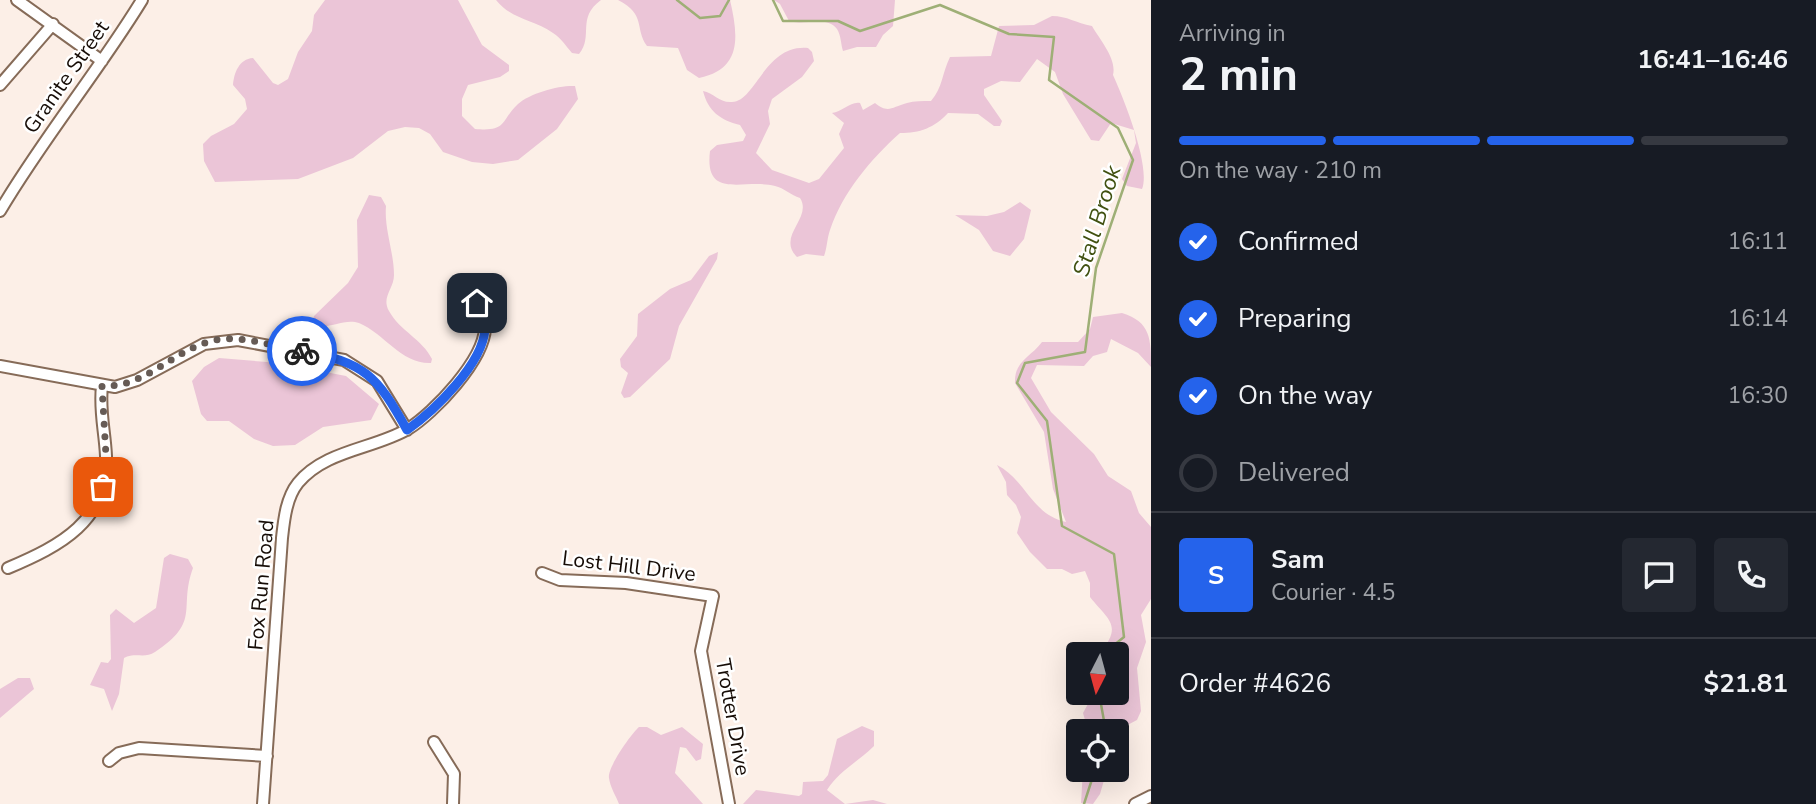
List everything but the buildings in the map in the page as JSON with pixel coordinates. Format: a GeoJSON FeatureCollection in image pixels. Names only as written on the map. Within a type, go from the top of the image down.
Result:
{"type":"FeatureCollection","features":[{"type":"Feature","properties":{"kind":"street"},"geometry":{"type":"LineString","coordinates":[[17,0],[102,61]]}},
{"type":"Feature","properties":{"kind":"street","name":"Granite Street"},"geometry":{"type":"LineString","coordinates":[[0,211],[38,149],[102,61],[142,0]]}},
{"type":"Feature","properties":{"kind":"street"},"geometry":{"type":"LineString","coordinates":[[0,85],[52,24]]}},
{"type":"Feature","properties":{"kind":"street","name":"Fox Run Road"},"geometry":{"type":"LineString","coordinates":[[263,804],[282,538],[291,496],[298,483],[319,466],[407,430],[439,403],[475,356],[485,328],[477,303]]}},
{"type":"Feature","properties":{"kind":"street"},"geometry":{"type":"LineString","coordinates":[[0,366],[115,387],[137,380],[204,344],[238,340],[324,355],[353,365],[377,381],[407,430]]}},
{"type":"Feature","properties":{"kind":"street"},"geometry":{"type":"LineString","coordinates":[[8,568],[65,541],[83,523],[98,500],[106,472],[102,386]]}},
{"type":"Feature","properties":{"kind":"street","name":"Lost Hill Drive"},"geometry":{"type":"LineString","coordinates":[[542,573],[560,580],[626,583],[713,596]]}},
{"type":"Feature","properties":{"kind":"street","name":"Trotter Drive"},"geometry":{"type":"LineString","coordinates":[[713,596],[701,651],[729,804]]}},
{"type":"Feature","properties":{"kind":"street"},"geometry":{"type":"LineString","coordinates":[[434,742],[454,774],[453,804]]}},
{"type":"Feature","properties":{"kind":"street"},"geometry":{"type":"LineString","coordinates":[[109,761],[119,753],[139,748],[267,756]]}},
{"type":"Feature","properties":{"kind":"street"},"geometry":{"type":"LineString","coordinates":[[1135,804],[1151,796]]}},
{"type":"Feature","properties":{"kind":"shaded area"},"geometry":{"type":"Polygon","coordinates":[[[325,0],[458,0],[482,45],[509,65],[509,71],[500,77],[468,85],[462,99],[462,116],[475,129],[498,127],[518,104],[545,91],[575,86],[578,99],[557,129],[518,160],[493,164],[472,162],[443,152],[430,134],[419,128],[405,127],[388,131],[353,158],[298,179],[215,182],[204,161],[203,144],[211,136],[234,124],[247,109],[245,99],[233,85],[238,67],[253,58],[273,83],[278,85],[288,79],[298,52],[312,31],[314,15],[325,0]]]}},
{"type":"Feature","properties":{"kind":"shaded area"},"geometry":{"type":"Polygon","coordinates":[[[496,0],[601,0],[589,14],[585,40],[579,54],[572,53],[553,33],[509,12],[496,0]]]}},
{"type":"Feature","properties":{"kind":"shaded area"},"geometry":{"type":"Polygon","coordinates":[[[618,0],[730,0],[735,38],[730,59],[713,74],[699,78],[687,70],[678,48],[647,46],[633,11],[618,0]]]}},
{"type":"Feature","properties":{"kind":"shaded area"},"geometry":{"type":"Polygon","coordinates":[[[774,0],[895,0],[893,26],[883,35],[876,47],[857,47],[843,51],[838,31],[833,25],[789,21],[780,4],[774,0]]]}},
{"type":"Feature","properties":{"kind":"shaded area"},"geometry":{"type":"Polygon","coordinates":[[[1052,16],[1092,26],[1113,63],[1113,75],[1134,130],[1111,123],[1099,141],[1091,140],[1063,94],[1055,72],[1037,59],[1020,82],[1001,81],[984,89],[984,95],[1002,121],[1000,126],[994,126],[978,114],[948,113],[926,129],[900,133],[878,154],[850,190],[830,230],[824,256],[806,254],[797,257],[792,249],[792,234],[802,213],[800,198],[775,186],[729,184],[720,182],[713,176],[710,151],[717,145],[743,141],[746,135],[740,125],[716,114],[703,91],[727,102],[740,99],[748,93],[771,63],[793,49],[808,48],[814,61],[802,77],[772,99],[768,111],[770,124],[756,153],[772,170],[809,183],[819,179],[844,148],[839,134],[844,123],[832,113],[857,103],[860,103],[863,110],[875,103],[887,109],[910,102],[931,101],[950,57],[991,56],[999,26],[1034,25],[1052,16]]]}},
{"type":"Feature","properties":{"kind":"shaded area"},"geometry":{"type":"Polygon","coordinates":[[[1134,130],[1144,179],[1142,189],[1127,186],[1122,179],[1136,143],[1134,130]]]}},
{"type":"Feature","properties":{"kind":"shaded area"},"geometry":{"type":"Polygon","coordinates":[[[369,195],[381,197],[386,206],[394,275],[387,306],[399,324],[428,352],[431,363],[420,362],[402,354],[359,323],[348,322],[321,327],[312,322],[314,316],[348,283],[358,267],[357,220],[369,195]]]}},
{"type":"Feature","properties":{"kind":"shaded area"},"geometry":{"type":"Polygon","coordinates":[[[1020,202],[1031,210],[1024,239],[1010,256],[993,251],[979,230],[955,215],[987,216],[1004,212],[1020,202]]]}},
{"type":"Feature","properties":{"kind":"shaded area"},"geometry":{"type":"Polygon","coordinates":[[[718,252],[717,259],[679,326],[670,359],[630,397],[624,398],[621,393],[628,373],[621,367],[620,359],[637,336],[638,314],[670,289],[691,280],[709,256],[718,252]]]}},
{"type":"Feature","properties":{"kind":"shaded area"},"geometry":{"type":"Polygon","coordinates":[[[1122,313],[1139,321],[1149,340],[1151,367],[1138,353],[1111,339],[1107,352],[1093,356],[1084,366],[1037,365],[1031,378],[1051,412],[1094,454],[1108,476],[1131,491],[1139,513],[1151,527],[1151,599],[1141,615],[1146,642],[1137,668],[1141,711],[1137,720],[1129,724],[1129,719],[1085,719],[1083,713],[1087,705],[1129,705],[1129,642],[1108,642],[1111,623],[1090,597],[1090,583],[1085,571],[1072,574],[1062,569],[1047,569],[1030,552],[1017,533],[1021,517],[1016,505],[1007,495],[1006,482],[997,465],[1007,471],[1045,512],[1066,522],[1053,489],[1044,432],[1015,383],[1015,376],[1020,364],[1042,342],[1078,342],[1090,329],[1093,317],[1122,313]]]}},
{"type":"Feature","properties":{"kind":"shaded area"},"geometry":{"type":"Polygon","coordinates":[[[219,358],[279,363],[346,376],[379,404],[371,420],[323,427],[295,445],[273,446],[254,439],[229,421],[207,421],[201,414],[192,381],[204,367],[219,358]]]}},
{"type":"Feature","properties":{"kind":"shaded area"},"geometry":{"type":"Polygon","coordinates":[[[170,554],[188,559],[193,568],[184,623],[170,641],[155,652],[124,658],[119,694],[112,711],[104,689],[90,685],[101,662],[108,663],[111,659],[110,615],[116,609],[134,623],[156,608],[164,558],[170,554]]]}},
{"type":"Feature","properties":{"kind":"shaded area"},"geometry":{"type":"Polygon","coordinates":[[[18,678],[30,678],[34,689],[0,718],[0,689],[18,678]]]}},
{"type":"Feature","properties":{"kind":"shaded area"},"geometry":{"type":"Polygon","coordinates":[[[862,726],[874,731],[874,746],[843,772],[827,790],[845,804],[743,804],[756,790],[799,796],[802,794],[803,782],[823,781],[828,775],[837,739],[862,726]]]}},
{"type":"Feature","properties":{"kind":"shaded area"},"geometry":{"type":"Polygon","coordinates":[[[639,727],[647,727],[661,735],[682,727],[703,744],[701,759],[696,761],[686,748],[680,747],[675,773],[703,804],[619,804],[609,773],[620,751],[639,727]]]}},
{"type":"Feature","properties":{"kind":"shaded area"},"geometry":{"type":"Polygon","coordinates":[[[1082,782],[1104,782],[1093,804],[1081,803],[1082,782]]]}},
{"type":"Feature","properties":{"kind":"shaded area"},"geometry":{"type":"Polygon","coordinates":[[[873,800],[887,804],[845,804],[873,800]]]}},
{"type":"Feature","properties":{"kind":"waterway","name":"Stall Brook"},"geometry":{"type":"LineString","coordinates":[[677,0],[700,18],[720,16],[729,0]]}},
{"type":"Feature","properties":{"kind":"waterway","name":"Stall Brook"},"geometry":{"type":"LineString","coordinates":[[773,0],[783,21],[838,21],[860,31],[940,5],[1009,34],[1054,37],[1049,80],[1118,128],[1133,160],[1096,268],[1085,352],[1025,363],[1017,383],[1047,421],[1062,526],[1114,554],[1124,637],[1118,642]]}},
{"type":"Feature","properties":{"kind":"waterway","name":"Stall Brook"},"geometry":{"type":"LineString","coordinates":[[1101,705],[1104,719]]}},
{"type":"Feature","properties":{"kind":"waterway","name":"Stall Brook"},"geometry":{"type":"LineString","coordinates":[[1084,804],[1091,782]]}},
{"type":"Feature","properties":{"kind":"way so far"},"geometry":{"type":"LineString","coordinates":[[103,487],[106,456],[102,386],[115,387],[137,380],[192,349],[216,340],[238,340],[302,351]]}},
{"type":"Feature","properties":{"kind":"route"},"geometry":{"type":"LineString","coordinates":[[302,351],[344,360],[377,381],[407,430],[439,403],[461,378],[475,356],[485,328],[477,303]]}}]}
